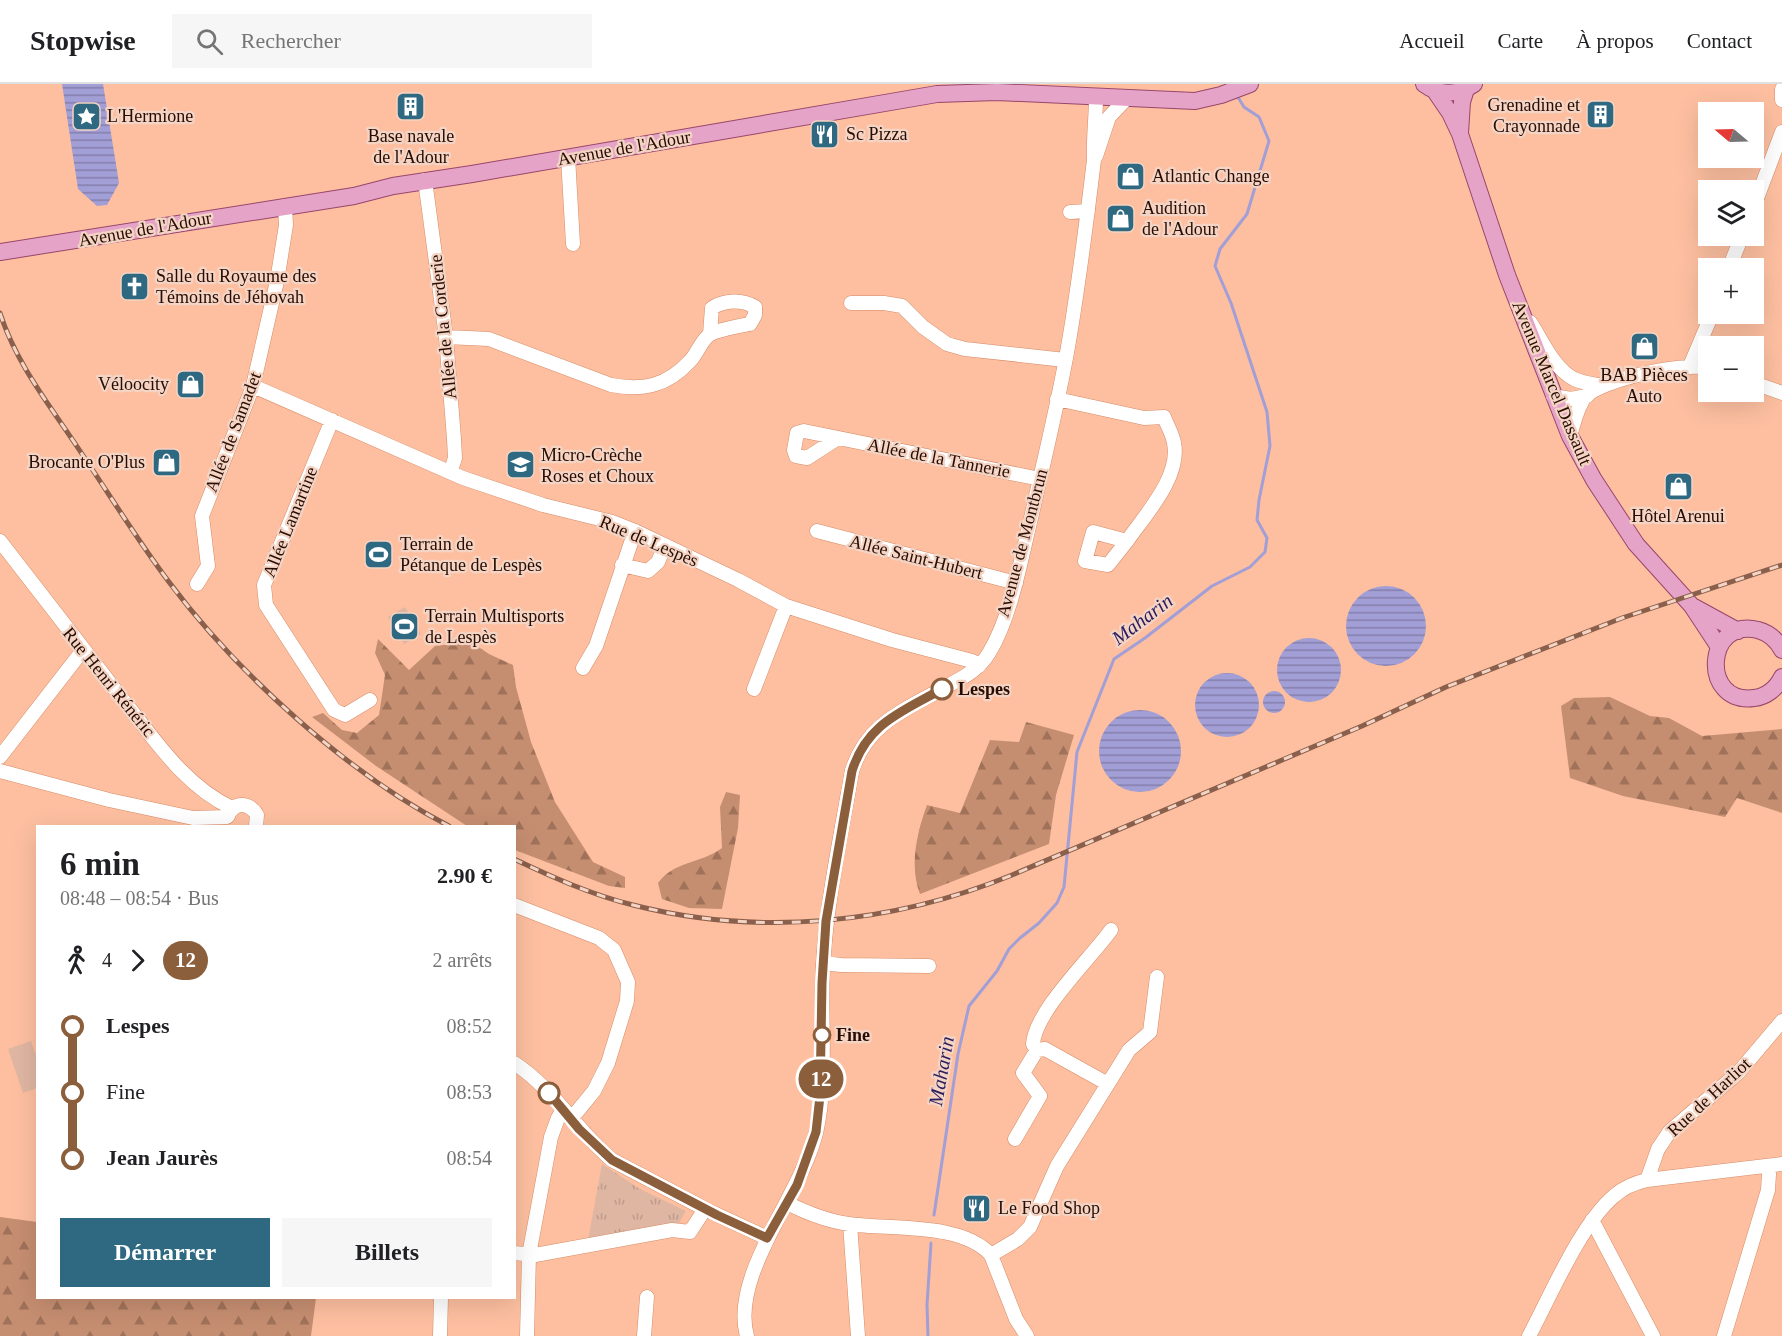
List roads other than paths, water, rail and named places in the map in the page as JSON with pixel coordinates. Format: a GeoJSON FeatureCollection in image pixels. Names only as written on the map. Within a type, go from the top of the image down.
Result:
{"type":"FeatureCollection","features":[{"type":"Feature","properties":{"kind":"main road","name":"Avenue de l'Adour"},"geometry":{"type":"LineString","coordinates":[[0,252],[354,196],[425,180],[472,174],[937,94],[997,92],[1194,101],[1250,84]]}},
{"type":"Feature","properties":{"kind":"main road"},"geometry":{"type":"LineString","coordinates":[[1429,87],[1456,93],[1470,87]]}},
{"type":"Feature","properties":{"kind":"main road","name":"Avenue Marcel Dassault"},"geometry":{"type":"LineString","coordinates":[[1429,87],[1460,134],[1475,184],[1519,306],[1570,436],[1594,480],[1636,544],[1687,602],[1719,647]]}},
{"type":"Feature","properties":{"kind":"main road","name":"Avenue Marcel Dassault"},"geometry":{"type":"LineString","coordinates":[[1460,134],[1462,102],[1470,87]]}},
{"type":"Feature","properties":{"kind":"main road","name":"Avenue Marcel Dassault"},"geometry":{"type":"LineString","coordinates":[[1687,602],[1738,631]]}},
{"type":"Feature","properties":{"kind":"main road"},"geometry":{"type":"LineString","coordinates":[[1782,650],[1772,636],[1763,631],[1753,629],[1738,631],[1724,640],[1719,647],[1715,664],[1716,673],[1725,688],[1742,698],[1753,699],[1764,696],[1773,690],[1782,677]]}},
{"type":"Feature","properties":{"kind":"main road"},"geometry":{"type":"LineString","coordinates":[[1764,696],[1782,702]]}},
{"type":"Feature","properties":{"kind":"street"},"geometry":{"type":"LineString","coordinates":[[1782,86],[1782,100]]}},
{"type":"Feature","properties":{"kind":"street","name":"Avenue de Montbrun"},"geometry":{"type":"LineString","coordinates":[[747,1336],[743,1322],[745,1296],[767,1238],[797,1185],[816,1132],[820,1096],[823,963],[828,909],[852,771],[857,755],[866,740],[878,728],[979,666],[989,654],[1016,583],[1065,360],[1094,160],[1096,96]]}},
{"type":"Feature","properties":{"kind":"street"},"geometry":{"type":"LineString","coordinates":[[1094,160],[1109,117],[1128,97]]}},
{"type":"Feature","properties":{"kind":"street"},"geometry":{"type":"LineString","coordinates":[[1764,180],[1782,132]]}},
{"type":"Feature","properties":{"kind":"street"},"geometry":{"type":"LineString","coordinates":[[568,157],[573,244]]}},
{"type":"Feature","properties":{"kind":"street","name":"Allée de la Corderie"},"geometry":{"type":"LineString","coordinates":[[425,180],[446,336],[455,458],[448,471]]}},
{"type":"Feature","properties":{"kind":"street","name":"Allée de Samadet"},"geometry":{"type":"LineString","coordinates":[[197,584],[208,566],[202,516],[253,386],[277,281],[286,225],[285,206]]}},
{"type":"Feature","properties":{"kind":"street"},"geometry":{"type":"LineString","coordinates":[[1070,212],[1088,211]]}},
{"type":"Feature","properties":{"kind":"street"},"geometry":{"type":"LineString","coordinates":[[851,303],[885,303],[903,306],[923,327],[947,344],[965,349],[1065,360]]}},
{"type":"Feature","properties":{"kind":"street"},"geometry":{"type":"LineString","coordinates":[[1519,306],[1554,359],[1568,375],[1584,382],[1603,386]]}},
{"type":"Feature","properties":{"kind":"street"},"geometry":{"type":"LineString","coordinates":[[1690,366],[1708,324]]}},
{"type":"Feature","properties":{"kind":"street"},"geometry":{"type":"LineString","coordinates":[[446,336],[489,339],[611,385],[632,389],[652,386],[672,377],[690,361],[710,334]]}},
{"type":"Feature","properties":{"kind":"street"},"geometry":{"type":"LineString","coordinates":[[1553,396],[1571,399],[1587,396],[1603,386],[1667,368],[1698,367]]}},
{"type":"Feature","properties":{"kind":"street","name":"Rue de Lespès"},"geometry":{"type":"LineString","coordinates":[[253,386],[448,471],[543,505],[612,522],[635,531],[786,606],[892,640],[972,661],[979,666]]}},
{"type":"Feature","properties":{"kind":"street"},"geometry":{"type":"LineString","coordinates":[[1764,387],[1782,393]]}},
{"type":"Feature","properties":{"kind":"street"},"geometry":{"type":"LineString","coordinates":[[1570,436],[1580,406],[1587,396]]}},
{"type":"Feature","properties":{"kind":"street"},"geometry":{"type":"LineString","coordinates":[[1057,399],[1144,418],[1164,417],[1174,443],[1174,459],[1169,481],[1127,541]]}},
{"type":"Feature","properties":{"kind":"street","name":"Allée Lamartine"},"geometry":{"type":"LineString","coordinates":[[332,420],[264,585],[266,605],[334,710],[345,715],[370,700]]}},
{"type":"Feature","properties":{"kind":"street","name":"Allée de la Tannerie"},"geometry":{"type":"LineString","coordinates":[[838,438],[1040,479]]}},
{"type":"Feature","properties":{"kind":"street"},"geometry":{"type":"LineString","coordinates":[[583,668],[596,646],[635,531]]}},
{"type":"Feature","properties":{"kind":"street","name":"Allée Saint-Hubert"},"geometry":{"type":"LineString","coordinates":[[817,531],[1016,583]]}},
{"type":"Feature","properties":{"kind":"street","name":"Rue Henri Rénéric"},"geometry":{"type":"LineString","coordinates":[[0,541],[83,650],[185,776],[215,800],[229,817]]}},
{"type":"Feature","properties":{"kind":"street"},"geometry":{"type":"LineString","coordinates":[[622,565],[648,571],[658,562],[665,545]]}},
{"type":"Feature","properties":{"kind":"street"},"geometry":{"type":"LineString","coordinates":[[754,689],[786,606]]}},
{"type":"Feature","properties":{"kind":"street"},"geometry":{"type":"LineString","coordinates":[[0,757],[83,650]]}},
{"type":"Feature","properties":{"kind":"street"},"geometry":{"type":"LineString","coordinates":[[0,771],[98,797],[193,818],[229,817],[241,805],[251,807],[257,815],[256,825]]}},
{"type":"Feature","properties":{"kind":"street"},"geometry":{"type":"LineString","coordinates":[[516,906],[599,938],[614,950],[628,982],[627,1000],[608,1063],[594,1092],[567,1114],[558,1118],[551,1137],[529,1255],[527,1336]]}},
{"type":"Feature","properties":{"kind":"street"},"geometry":{"type":"LineString","coordinates":[[1037,1050],[1033,1044],[1033,1036],[1041,1022],[1073,974],[1097,950],[1111,930]]}},
{"type":"Feature","properties":{"kind":"street"},"geometry":{"type":"LineString","coordinates":[[823,963],[929,966]]}},
{"type":"Feature","properties":{"kind":"street"},"geometry":{"type":"LineString","coordinates":[[991,1255],[1018,1239],[1030,1227],[1057,1166],[1129,1050],[1150,1032],[1157,977]]}},
{"type":"Feature","properties":{"kind":"street","name":"Rue de Harliot"},"geometry":{"type":"LineString","coordinates":[[1647,1180],[1658,1149],[1670,1131],[1738,1073],[1782,1021]]}},
{"type":"Feature","properties":{"kind":"street"},"geometry":{"type":"LineString","coordinates":[[1037,1050],[1045,1049],[1108,1084]]}},
{"type":"Feature","properties":{"kind":"street"},"geometry":{"type":"LineString","coordinates":[[1015,1139],[1040,1096],[1023,1073],[1037,1050]]}},
{"type":"Feature","properties":{"kind":"street"},"geometry":{"type":"LineString","coordinates":[[516,1065],[539,1083],[612,1160],[705,1209],[767,1238]]}},
{"type":"Feature","properties":{"kind":"street"},"geometry":{"type":"LineString","coordinates":[[1529,1336],[1592,1220],[1618,1193],[1633,1183],[1647,1180],[1782,1164]]}},
{"type":"Feature","properties":{"kind":"street"},"geometry":{"type":"LineString","coordinates":[[1724,1336],[1768,1190],[1768,1167]]}},
{"type":"Feature","properties":{"kind":"street"},"geometry":{"type":"LineString","coordinates":[[787,1203],[814,1215],[850,1224],[946,1232],[975,1241],[985,1247],[991,1255],[1016,1319],[1027,1336]]}},
{"type":"Feature","properties":{"kind":"street"},"geometry":{"type":"LineString","coordinates":[[516,1253],[529,1255],[672,1230],[690,1232],[705,1209]]}},
{"type":"Feature","properties":{"kind":"street"},"geometry":{"type":"LineString","coordinates":[[1592,1220],[1653,1336]]}},
{"type":"Feature","properties":{"kind":"street"},"geometry":{"type":"LineString","coordinates":[[850,1224],[858,1336]]}},
{"type":"Feature","properties":{"kind":"street"},"geometry":{"type":"LineString","coordinates":[[644,1336],[646,1297]]}},
{"type":"Feature","properties":{"kind":"street"},"geometry":{"type":"LineString","coordinates":[[440,1336],[441,1299]]}},
{"type":"Feature","properties":{"kind":"waterway","name":"Maharin"},"geometry":{"type":"LineString","coordinates":[[934,1215],[958,1054],[969,1006],[997,971],[1009,949],[1039,923],[1057,903],[1064,887],[1077,752],[1114,659],[1212,586],[1250,567],[1265,552],[1267,538],[1257,520],[1270,446],[1267,412],[1231,303],[1215,266],[1220,249],[1247,214],[1269,141],[1259,117],[1244,107],[1236,94]]}},
{"type":"Feature","properties":{"kind":"waterway","name":"Maharin"},"geometry":{"type":"LineString","coordinates":[[928,1336],[927,1305],[931,1243]]}},
{"type":"Feature","properties":{"kind":"railway"},"geometry":{"type":"LineString","coordinates":[[0,313],[16,351],[36,386],[146,551],[196,616],[261,685],[334,750],[372,779],[447,825]]}},
{"type":"Feature","properties":{"kind":"railway"},"geometry":{"type":"LineString","coordinates":[[516,860],[572,885],[618,901],[681,915],[729,921],[825,920],[920,905],[967,892],[1012,875],[1362,726],[1446,687],[1622,618],[1782,565]]}},
{"type":"Feature","properties":{"kind":"place","name":"Base navale de l'Adour"},"geometry":{"type":"Point","coordinates":[411,107]}},
{"type":"Feature","properties":{"kind":"place","name":"Grenadine et Crayonnade"},"geometry":{"type":"Point","coordinates":[1601,115]}},
{"type":"Feature","properties":{"kind":"place","name":"L'Hermione"},"geometry":{"type":"Point","coordinates":[86,116]}},
{"type":"Feature","properties":{"kind":"place","name":"Sc Pizza"},"geometry":{"type":"Point","coordinates":[825,134]}},
{"type":"Feature","properties":{"kind":"place","name":"Atlantic Change"},"geometry":{"type":"Point","coordinates":[1131,176]}},
{"type":"Feature","properties":{"kind":"place","name":"Audition de l'Adour"},"geometry":{"type":"Point","coordinates":[1121,218]}},
{"type":"Feature","properties":{"kind":"place","name":"Salle du Royaume des Témoins de Jéhovah"},"geometry":{"type":"Point","coordinates":[135,286]}},
{"type":"Feature","properties":{"kind":"place","name":"BAB Pièces Auto"},"geometry":{"type":"Point","coordinates":[1644,346]}},
{"type":"Feature","properties":{"kind":"place","name":"Véloocity"},"geometry":{"type":"Point","coordinates":[190,384]}},
{"type":"Feature","properties":{"kind":"place","name":"Brocante O'Plus"},"geometry":{"type":"Point","coordinates":[166,462]}},
{"type":"Feature","properties":{"kind":"place","name":"Micro-Crèche Roses et Choux"},"geometry":{"type":"Point","coordinates":[520,465]}},
{"type":"Feature","properties":{"kind":"place","name":"Hôtel Arenui"},"geometry":{"type":"Point","coordinates":[1678,487]}},
{"type":"Feature","properties":{"kind":"place","name":"Terrain de Pétanque de Lespès"},"geometry":{"type":"Point","coordinates":[379,554]}},
{"type":"Feature","properties":{"kind":"place","name":"Terrain Multisports de Lespès"},"geometry":{"type":"Point","coordinates":[404,626]}},
{"type":"Feature","properties":{"kind":"place","name":"Lespes"},"geometry":{"type":"Point","coordinates":[942,689]}},
{"type":"Feature","properties":{"kind":"place","name":"Fine"},"geometry":{"type":"Point","coordinates":[822,1035]}},
{"type":"Feature","properties":{"kind":"place","name":"Le Food Shop"},"geometry":{"type":"Point","coordinates":[977,1208]}}]}
